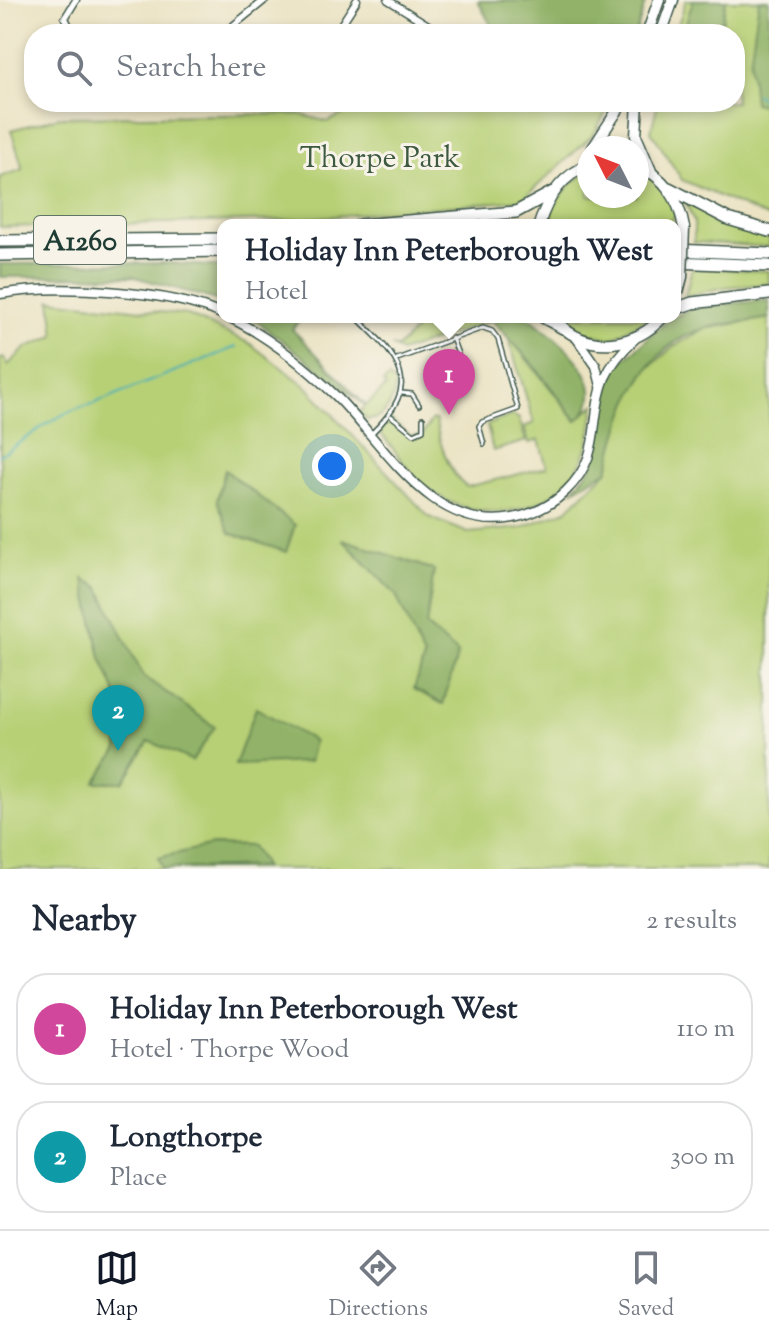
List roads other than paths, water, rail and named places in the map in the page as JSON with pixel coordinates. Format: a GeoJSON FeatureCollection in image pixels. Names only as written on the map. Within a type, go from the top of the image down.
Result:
{"type":"FeatureCollection","features":[{"type":"Feature","properties":{"kind":"highway"},"geometry":{"type":"LineString","coordinates":[[669,188],[728,219],[769,231]]}},
{"type":"Feature","properties":{"kind":"highway"},"geometry":{"type":"LineString","coordinates":[[449,219],[516,212],[553,192]]}},
{"type":"Feature","properties":{"kind":"highway"},"geometry":{"type":"LineString","coordinates":[[157,245],[217,238]]}},
{"type":"Feature","properties":{"kind":"highway","name":"A1260"},"geometry":{"type":"LineString","coordinates":[[0,241],[157,245]]}},
{"type":"Feature","properties":{"kind":"highway"},"geometry":{"type":"LineString","coordinates":[[157,245],[217,253]]}},
{"type":"Feature","properties":{"kind":"highway","name":"A1260"},"geometry":{"type":"LineString","coordinates":[[0,255],[157,245]]}},
{"type":"Feature","properties":{"kind":"highway"},"geometry":{"type":"LineString","coordinates":[[681,250],[769,254]]}},
{"type":"Feature","properties":{"kind":"highway"},"geometry":{"type":"LineString","coordinates":[[681,262],[769,266]]}},
{"type":"Feature","properties":{"kind":"highway"},"geometry":{"type":"LineString","coordinates":[[681,307],[769,294]]}},
{"type":"Feature","properties":{"kind":"highway"},"geometry":{"type":"LineString","coordinates":[[554,323],[563,328]]}},
{"type":"Feature","properties":{"kind":"main road"},"geometry":{"type":"LineString","coordinates":[[651,24],[659,0]]}},
{"type":"Feature","properties":{"kind":"main road"},"geometry":{"type":"LineString","coordinates":[[665,24],[673,0]]}},
{"type":"Feature","properties":{"kind":"main road"},"geometry":{"type":"LineString","coordinates":[[600,136],[616,112]]}},
{"type":"Feature","properties":{"kind":"main road"},"geometry":{"type":"LineString","coordinates":[[637,112],[636,136],[652,173]]}},
{"type":"Feature","properties":{"kind":"main road"},"geometry":{"type":"LineString","coordinates":[[540,219],[553,192],[577,167]]}},
{"type":"Feature","properties":{"kind":"main road"},"geometry":{"type":"LineString","coordinates":[[571,174],[577,171]]}},
{"type":"Feature","properties":{"kind":"main road"},"geometry":{"type":"LineString","coordinates":[[649,171],[669,188],[682,214],[681,257]]}},
{"type":"Feature","properties":{"kind":"main road"},"geometry":{"type":"LineString","coordinates":[[558,323],[575,336],[605,344],[635,338],[655,323]]}},
{"type":"Feature","properties":{"kind":"street"},"geometry":{"type":"LineString","coordinates":[[68,24],[65,18],[76,0]]}},
{"type":"Feature","properties":{"kind":"street"},"geometry":{"type":"LineString","coordinates":[[235,24],[265,0]]}},
{"type":"Feature","properties":{"kind":"street"},"geometry":{"type":"LineString","coordinates":[[341,24],[357,0]]}},
{"type":"Feature","properties":{"kind":"street"},"geometry":{"type":"LineString","coordinates":[[388,0],[427,24]]}},
{"type":"Feature","properties":{"kind":"street"},"geometry":{"type":"LineString","coordinates":[[0,294],[72,290],[167,298],[217,314]]}},
{"type":"Feature","properties":{"kind":"street"},"geometry":{"type":"LineString","coordinates":[[236,323],[294,359],[372,433],[412,482],[435,502],[480,519],[510,519],[539,510],[576,480],[596,438],[602,391],[613,364],[635,338]]}},
{"type":"Feature","properties":{"kind":"street"},"geometry":{"type":"LineString","coordinates":[[575,336],[596,366],[602,391]]}},
{"type":"Feature","properties":{"kind":"lane"},"geometry":{"type":"LineString","coordinates":[[362,323],[397,359],[401,393],[390,415],[372,433]]}},
{"type":"Feature","properties":{"kind":"lane"},"geometry":{"type":"LineString","coordinates":[[397,359],[483,328],[492,331],[498,339],[518,409],[482,422],[479,426],[484,444]]}},
{"type":"Feature","properties":{"kind":"lane"},"geometry":{"type":"LineString","coordinates":[[452,338],[458,354]]}},
{"type":"Feature","properties":{"kind":"lane"},"geometry":{"type":"LineString","coordinates":[[401,393],[412,394],[419,405]]}},
{"type":"Feature","properties":{"kind":"lane"},"geometry":{"type":"LineString","coordinates":[[390,415],[414,434],[423,430],[423,418]]}},
{"type":"Feature","properties":{"kind":"waterway"},"geometry":{"type":"LineString","coordinates":[[756,94],[769,107]]}},
{"type":"Feature","properties":{"kind":"waterway"},"geometry":{"type":"LineString","coordinates":[[0,455],[67,412],[236,347]]}},
{"type":"Feature","properties":{"kind":"place","name":"Holiday Inn Peterborough West"},"geometry":{"type":"Point","coordinates":[449,415]}},
{"type":"Feature","properties":{"kind":"place","name":"Longthorpe"},"geometry":{"type":"Point","coordinates":[118,751]}},
{"type":"Feature","properties":{"kind":"park label","name":"Thorpe Park"},"geometry":{"type":"Point","coordinates":[380,157]}}]}
